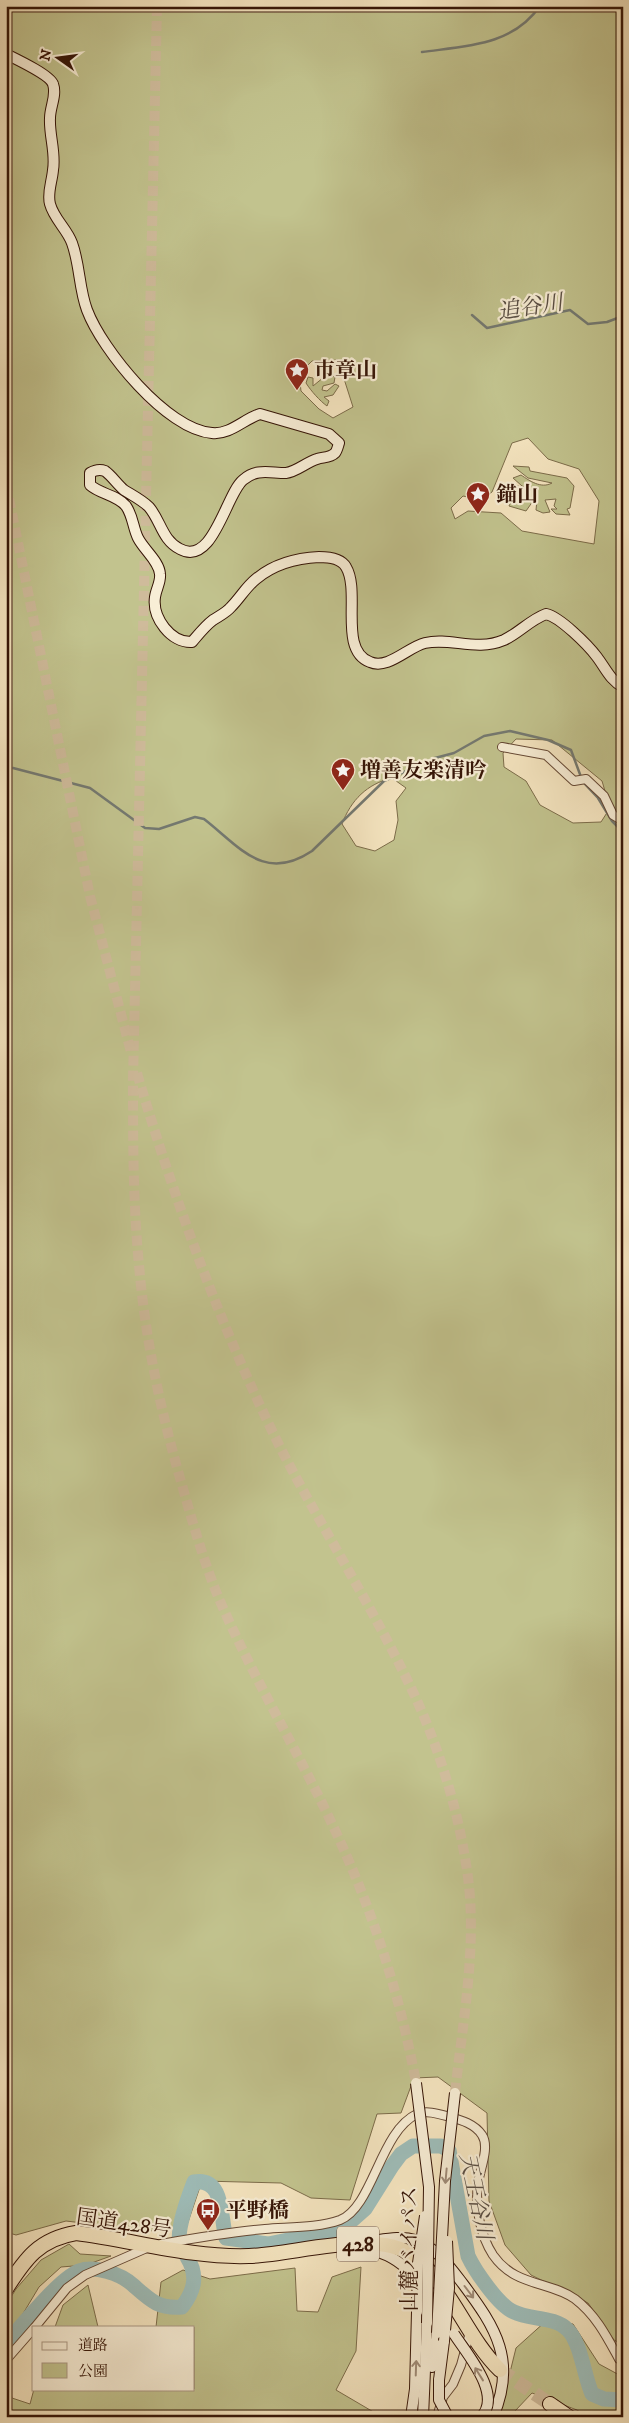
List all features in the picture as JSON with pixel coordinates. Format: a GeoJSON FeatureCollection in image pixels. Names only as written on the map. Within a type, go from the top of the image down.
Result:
{"type":"FeatureCollection","features":[{"type":"Feature","properties":{"kind":"highway","name":"国道428号"},"geometry":{"type":"LineString","coordinates":[[6,2289],[38,2248],[59,2236],[76,2233],[194,2253],[235,2256],[268,2255],[355,2244],[392,2246],[411,2255],[433,2277],[473,2337],[500,2370]]}},
{"type":"Feature","properties":{"kind":"highway"},"geometry":{"type":"LineString","coordinates":[[550,2404],[569,2417]]}},
{"type":"Feature","properties":{"kind":"street"},"geometry":{"type":"LineString","coordinates":[[6,54],[48,77],[53,84],[54,95],[50,117],[54,160],[49,195],[50,204],[58,222],[71,240],[86,308],[94,325],[103,340],[145,393],[169,416],[198,431],[214,434],[225,432],[260,414],[329,434],[339,443],[335,453],[329,457],[317,459],[288,473],[258,471],[246,478],[232,493],[209,541],[196,550],[181,550],[164,535],[149,507],[122,489],[104,471],[100,470],[90,473],[90,485],[125,505],[131,515],[139,541],[157,566],[160,574],[155,605],[166,630],[175,639],[182,642],[192,642],[211,622],[231,608],[256,579],[276,566],[292,561],[328,557],[337,559],[346,567],[352,587],[354,644],[367,662],[376,664],[386,662],[424,643],[478,645],[504,640],[546,614],[558,619],[596,656],[613,682],[623,687]]}},
{"type":"Feature","properties":{"kind":"street"},"geometry":{"type":"LineString","coordinates":[[502,747],[546,755],[574,780],[581,780],[596,787],[613,815],[623,821]]}},
{"type":"Feature","properties":{"kind":"street","name":"山麓バイパス"},"geometry":{"type":"LineString","coordinates":[[416,2083],[429,2187],[424,2417]]}},
{"type":"Feature","properties":{"kind":"street","name":"山麓バイパス"},"geometry":{"type":"LineString","coordinates":[[424,2417],[437,2333],[444,2208],[455,2093]]}},
{"type":"Feature","properties":{"kind":"street"},"geometry":{"type":"LineString","coordinates":[[35,2326],[67,2288],[85,2275],[152,2246],[216,2234],[317,2224],[341,2219],[356,2206],[383,2155],[407,2121],[417,2114],[434,2112],[467,2122],[477,2128],[483,2136],[484,2147],[478,2183],[478,2214],[484,2236],[495,2257],[520,2278],[533,2284],[562,2292],[574,2299],[598,2321],[619,2359],[623,2361]]}},
{"type":"Feature","properties":{"kind":"street"},"geometry":{"type":"LineString","coordinates":[[411,2417],[416,2380],[419,2248],[429,2187]]}},
{"type":"Feature","properties":{"kind":"street"},"geometry":{"type":"LineString","coordinates":[[444,2208],[449,2261],[439,2400],[448,2417]]}},
{"type":"Feature","properties":{"kind":"street"},"geometry":{"type":"LineString","coordinates":[[355,2244],[392,2238],[414,2240],[434,2251],[453,2271],[488,2318],[501,2348],[504,2378],[493,2417]]}},
{"type":"Feature","properties":{"kind":"street"},"geometry":{"type":"LineString","coordinates":[[268,2255],[358,2249],[388,2255],[405,2266],[416,2277],[454,2334],[487,2389],[487,2406],[481,2417]]}},
{"type":"Feature","properties":{"kind":"street"},"geometry":{"type":"LineString","coordinates":[[6,2360],[32,2329]]}},
{"type":"Feature","properties":{"kind":"street"},"geometry":{"type":"LineString","coordinates":[[437,2417],[443,2397],[453,2384],[473,2337]]}},
{"type":"Feature","properties":{"kind":"green space"},"geometry":{"type":"Polygon","coordinates":[[[6,6],[623,6],[623,2345],[614,2340],[588,2303],[531,2275],[505,2245],[489,2201],[487,2113],[438,2077],[414,2078],[401,2113],[377,2114],[350,2200],[311,2198],[281,2183],[202,2181],[186,2228],[149,2231],[66,2221],[16,2235],[6,2232],[6,6]],[[338,360],[312,361],[299,374],[301,391],[319,409],[333,418],[353,407],[338,360]],[[528,438],[512,443],[492,492],[481,500],[463,496],[451,508],[455,519],[468,511],[501,513],[522,531],[594,544],[599,501],[579,469],[548,459],[528,438]],[[516,739],[503,753],[504,767],[526,781],[540,805],[573,823],[601,822],[610,808],[602,781],[552,740],[516,739]],[[392,778],[375,784],[355,800],[342,824],[356,846],[375,851],[394,840],[398,820],[396,801],[406,788],[392,778]]]}},
{"type":"Feature","properties":{"kind":"green space"},"geometry":{"type":"Polygon","coordinates":[[[308,377],[313,378],[313,386],[324,377],[335,377],[334,383],[323,386],[322,390],[327,391],[335,384],[339,386],[333,395],[324,397],[329,401],[327,406],[306,383],[308,377]]]}},
{"type":"Feature","properties":{"kind":"green space"},"geometry":{"type":"Polygon","coordinates":[[[513,466],[529,467],[530,471],[567,478],[574,486],[570,508],[567,509],[570,515],[556,514],[551,509],[557,509],[554,506],[556,499],[545,500],[550,512],[543,513],[536,510],[537,500],[533,501],[526,511],[509,506],[512,499],[506,492],[509,486],[513,484],[531,490],[522,486],[513,478],[521,475],[540,485],[552,483],[528,478],[513,466]]]}},
{"type":"Feature","properties":{"kind":"green space"},"geometry":{"type":"Polygon","coordinates":[[[69,2244],[80,2254],[111,2256],[86,2265],[61,2267],[39,2287],[6,2342],[6,2305],[16,2289],[41,2260],[69,2244]]]}},
{"type":"Feature","properties":{"kind":"green space"},"geometry":{"type":"Polygon","coordinates":[[[361,2267],[356,2351],[336,2390],[382,2417],[6,2417],[7,2377],[12,2398],[30,2404],[34,2390],[195,2390],[195,2326],[156,2326],[161,2282],[183,2270],[210,2279],[295,2268],[297,2311],[318,2312],[332,2277],[361,2267]]]}},
{"type":"Feature","properties":{"kind":"green space"},"geometry":{"type":"Polygon","coordinates":[[[88,2285],[98,2326],[55,2326],[63,2305],[88,2285]]]}},
{"type":"Feature","properties":{"kind":"green space"},"geometry":{"type":"Polygon","coordinates":[[[546,2321],[573,2324],[599,2364],[623,2377],[623,2417],[587,2417],[577,2410],[532,2393],[515,2411],[524,2417],[499,2417],[516,2348],[546,2321]]]}},
{"type":"Feature","properties":{"kind":"waterway"},"geometry":{"type":"LineString","coordinates":[[422,52],[471,45],[502,37],[529,19],[540,6]]}},
{"type":"Feature","properties":{"kind":"waterway","name":"追谷川"},"geometry":{"type":"LineString","coordinates":[[472,315],[487,328],[570,310],[588,324],[607,322],[623,316]]}},
{"type":"Feature","properties":{"kind":"waterway"},"geometry":{"type":"LineString","coordinates":[[13,768],[90,788],[145,828],[159,829],[195,817],[204,819],[253,858],[266,862],[280,863],[295,860],[312,851],[384,781],[435,758],[454,753],[484,736],[510,731],[548,740],[571,750],[581,777]]}},
{"type":"Feature","properties":{"kind":"waterway"},"geometry":{"type":"LineString","coordinates":[[583,782],[598,798],[612,821],[623,832]]}},
{"type":"Feature","properties":{"kind":"waterway","name":"天王谷川"},"geometry":{"type":"LineString","coordinates":[[6,2343],[61,2284],[85,2269],[115,2274],[128,2281],[144,2295],[160,2305],[182,2307],[190,2295],[194,2276],[179,2237],[194,2182],[204,2182],[216,2192],[226,2238],[268,2244],[328,2232],[348,2224],[365,2209],[401,2154],[413,2146],[441,2146],[449,2150],[468,2256],[482,2279],[501,2303],[514,2312],[556,2322],[568,2330],[576,2343],[592,2394],[604,2399],[623,2400]]}},
{"type":"Feature","properties":{"kind":"tunnel"},"geometry":{"type":"LineString","coordinates":[[157,6],[133,1080],[134,1195],[145,1319],[166,1425],[206,1565],[231,1626],[310,1779],[365,1899],[395,1990],[416,2083]]}},
{"type":"Feature","properties":{"kind":"tunnel"},"geometry":{"type":"LineString","coordinates":[[6,484],[90,896],[131,1052]]}},
{"type":"Feature","properties":{"kind":"tunnel"},"geometry":{"type":"LineString","coordinates":[[137,1073],[184,1218],[239,1359],[282,1451],[398,1661],[431,1733],[446,1776],[466,1864],[470,1892],[471,1921],[468,1978],[455,2093]]}},
{"type":"Feature","properties":{"kind":"tunnel"},"geometry":{"type":"LineString","coordinates":[[500,2370],[550,2404]]}},
{"type":"Feature","properties":{"kind":"place","name":"市章山"},"geometry":{"type":"Point","coordinates":[297,391]}},
{"type":"Feature","properties":{"kind":"place","name":"錨山"},"geometry":{"type":"Point","coordinates":[478,515]}},
{"type":"Feature","properties":{"kind":"place","name":"増善友楽清吟"},"geometry":{"type":"Point","coordinates":[343,791]}},
{"type":"Feature","properties":{"kind":"place","name":"平野橋"},"geometry":{"type":"Point","coordinates":[208,2231]}}]}
